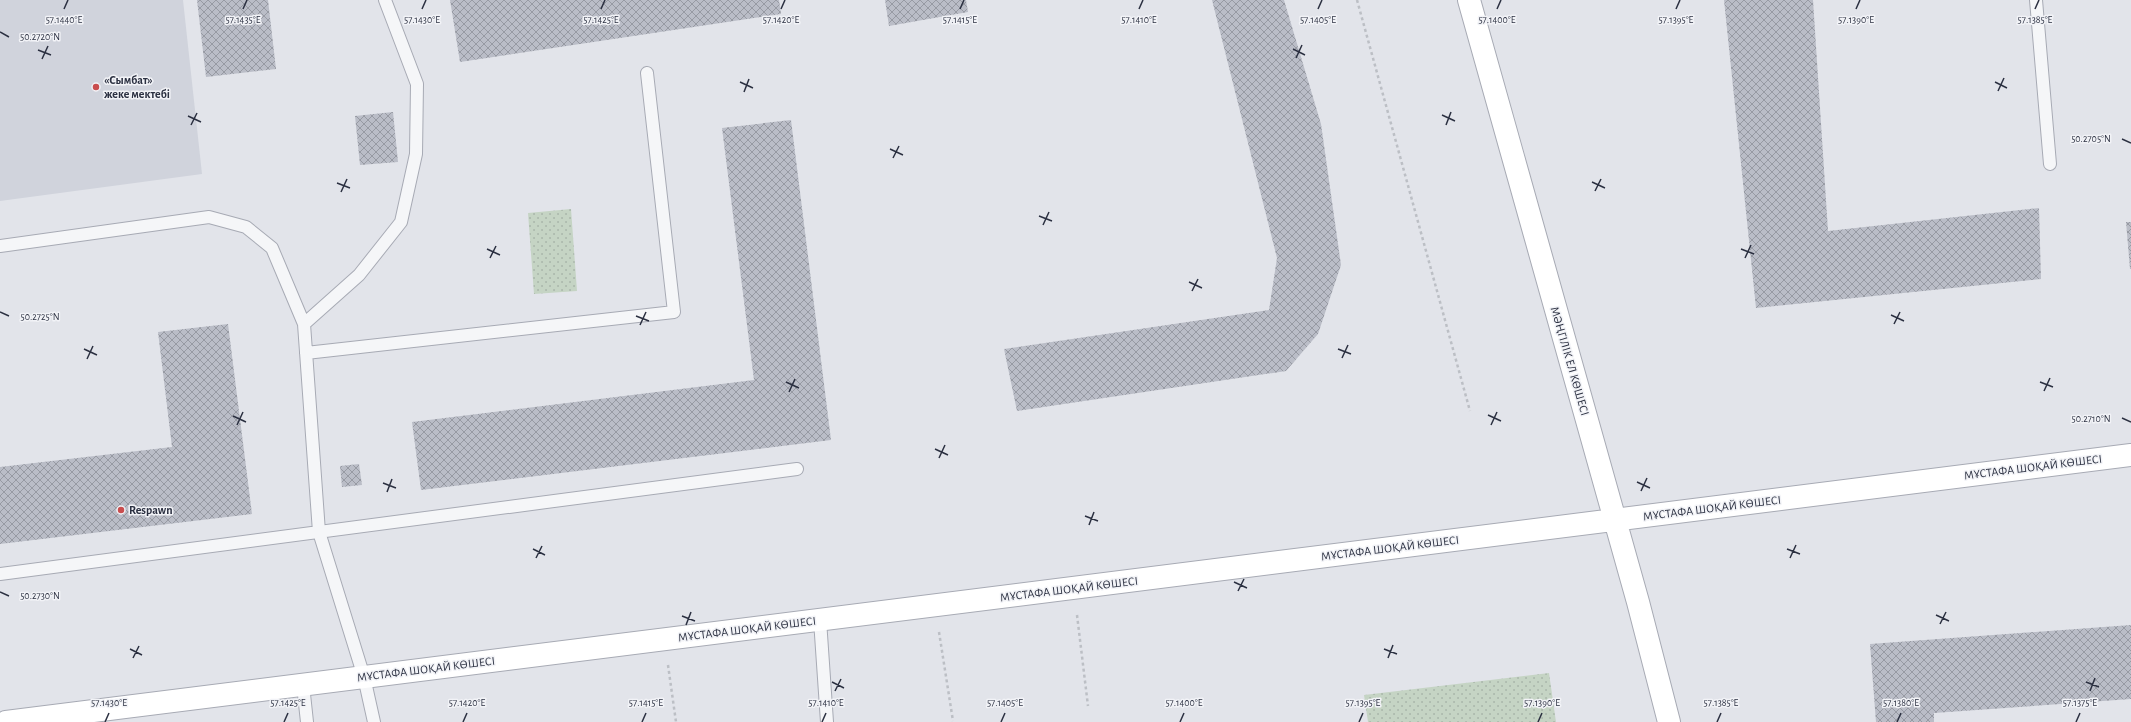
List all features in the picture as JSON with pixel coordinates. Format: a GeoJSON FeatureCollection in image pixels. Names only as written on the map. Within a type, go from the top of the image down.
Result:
{"type":"FeatureCollection","features":[{"type":"Feature","properties":{"kind":"street","name":"МӘҢГІЛІК ЕЛ КӨШЕСІ"},"geometry":{"type":"LineString","coordinates":[[1470,0],[1669,722]]}},
{"type":"Feature","properties":{"kind":"street","name":"МҰСТАФА ШОҚАЙ КӨШЕСІ"},"geometry":{"type":"LineString","coordinates":[[6,722],[2131,455]]}},
{"type":"Feature","properties":{"kind":"lane"},"geometry":{"type":"LineString","coordinates":[[304,324],[359,275],[401,222],[416,154],[417,84],[385,0]]}},
{"type":"Feature","properties":{"kind":"lane"},"geometry":{"type":"LineString","coordinates":[[2036,0],[2050,164]]}},
{"type":"Feature","properties":{"kind":"lane"},"geometry":{"type":"LineString","coordinates":[[306,353],[674,312],[647,73]]}},
{"type":"Feature","properties":{"kind":"lane"},"geometry":{"type":"LineString","coordinates":[[0,246],[210,217],[246,228],[272,248],[304,324],[319,532],[364,677],[374,722]]}},
{"type":"Feature","properties":{"kind":"lane"},"geometry":{"type":"LineString","coordinates":[[0,574],[798,469]]}},
{"type":"Feature","properties":{"kind":"lane"},"geometry":{"type":"LineString","coordinates":[[820,620],[827,722]]}},
{"type":"Feature","properties":{"kind":"lane"},"geometry":{"type":"LineString","coordinates":[[303,685],[307,722]]}},
{"type":"Feature","properties":{"kind":"path"},"geometry":{"type":"LineString","coordinates":[[1357,0],[1470,411]]}},
{"type":"Feature","properties":{"kind":"path"},"geometry":{"type":"LineString","coordinates":[[1074,588],[1088,706]]}},
{"type":"Feature","properties":{"kind":"path"},"geometry":{"type":"LineString","coordinates":[[934,606],[953,721]]}},
{"type":"Feature","properties":{"kind":"path"},"geometry":{"type":"LineString","coordinates":[[665,640],[676,722]]}},
{"type":"Feature","properties":{"kind":"shaded area","name":"«Сымбат» жеке мектебі"},"geometry":{"type":"Polygon","coordinates":[[[0,0],[183,0],[202,174],[0,201],[0,0]]]}},
{"type":"Feature","properties":{"kind":"green space"},"geometry":{"type":"Polygon","coordinates":[[[571,209],[577,291],[534,294],[528,213],[571,209]]]}},
{"type":"Feature","properties":{"kind":"green space"},"geometry":{"type":"Polygon","coordinates":[[[1549,673],[1556,722],[1368,722],[1364,695],[1549,673]]]}},
{"type":"Feature","properties":{"kind":"building"},"geometry":{"type":"Polygon","coordinates":[[[197,0],[268,0],[276,69],[206,77],[197,0]]]}},
{"type":"Feature","properties":{"kind":"building"},"geometry":{"type":"Polygon","coordinates":[[[450,0],[779,0],[781,14],[460,62],[450,0]]]}},
{"type":"Feature","properties":{"kind":"building"},"geometry":{"type":"Polygon","coordinates":[[[885,0],[966,0],[968,12],[889,26],[885,0]]]}},
{"type":"Feature","properties":{"kind":"building"},"geometry":{"type":"Polygon","coordinates":[[[1212,0],[1284,0],[1321,124],[1341,265],[1318,334],[1286,371],[1017,411],[1004,349],[1269,310],[1277,258],[1212,0]]]}},
{"type":"Feature","properties":{"kind":"building"},"geometry":{"type":"Polygon","coordinates":[[[1724,0],[1813,0],[1828,231],[2039,208],[2041,279],[1756,308],[1724,0]]]}},
{"type":"Feature","properties":{"kind":"building"},"geometry":{"type":"Polygon","coordinates":[[[393,112],[398,162],[360,165],[355,116],[393,112]]]}},
{"type":"Feature","properties":{"kind":"building"},"geometry":{"type":"Polygon","coordinates":[[[791,120],[831,440],[421,490],[412,422],[754,380],[722,128],[791,120]]]}},
{"type":"Feature","properties":{"kind":"building"},"geometry":{"type":"Polygon","coordinates":[[[2126,222],[2131,222],[2131,269],[2130,269],[2126,222]]]}},
{"type":"Feature","properties":{"kind":"building"},"geometry":{"type":"Polygon","coordinates":[[[228,324],[252,514],[0,544],[0,467],[172,447],[158,332],[228,324]]]}},
{"type":"Feature","properties":{"kind":"building"},"geometry":{"type":"Polygon","coordinates":[[[359,464],[362,485],[342,487],[340,466],[359,464]]]}},
{"type":"Feature","properties":{"kind":"building"},"geometry":{"type":"Polygon","coordinates":[[[2131,625],[2131,699],[1934,713],[1934,722],[1876,722],[1870,644],[2131,625]]]}},
{"type":"Feature","properties":{"kind":"place","name":"«Сымбат» жеке мектебі"},"geometry":{"type":"Point","coordinates":[96,87]}},
{"type":"Feature","properties":{"kind":"place","name":"Respawn"},"geometry":{"type":"Point","coordinates":[121,510]}}]}
